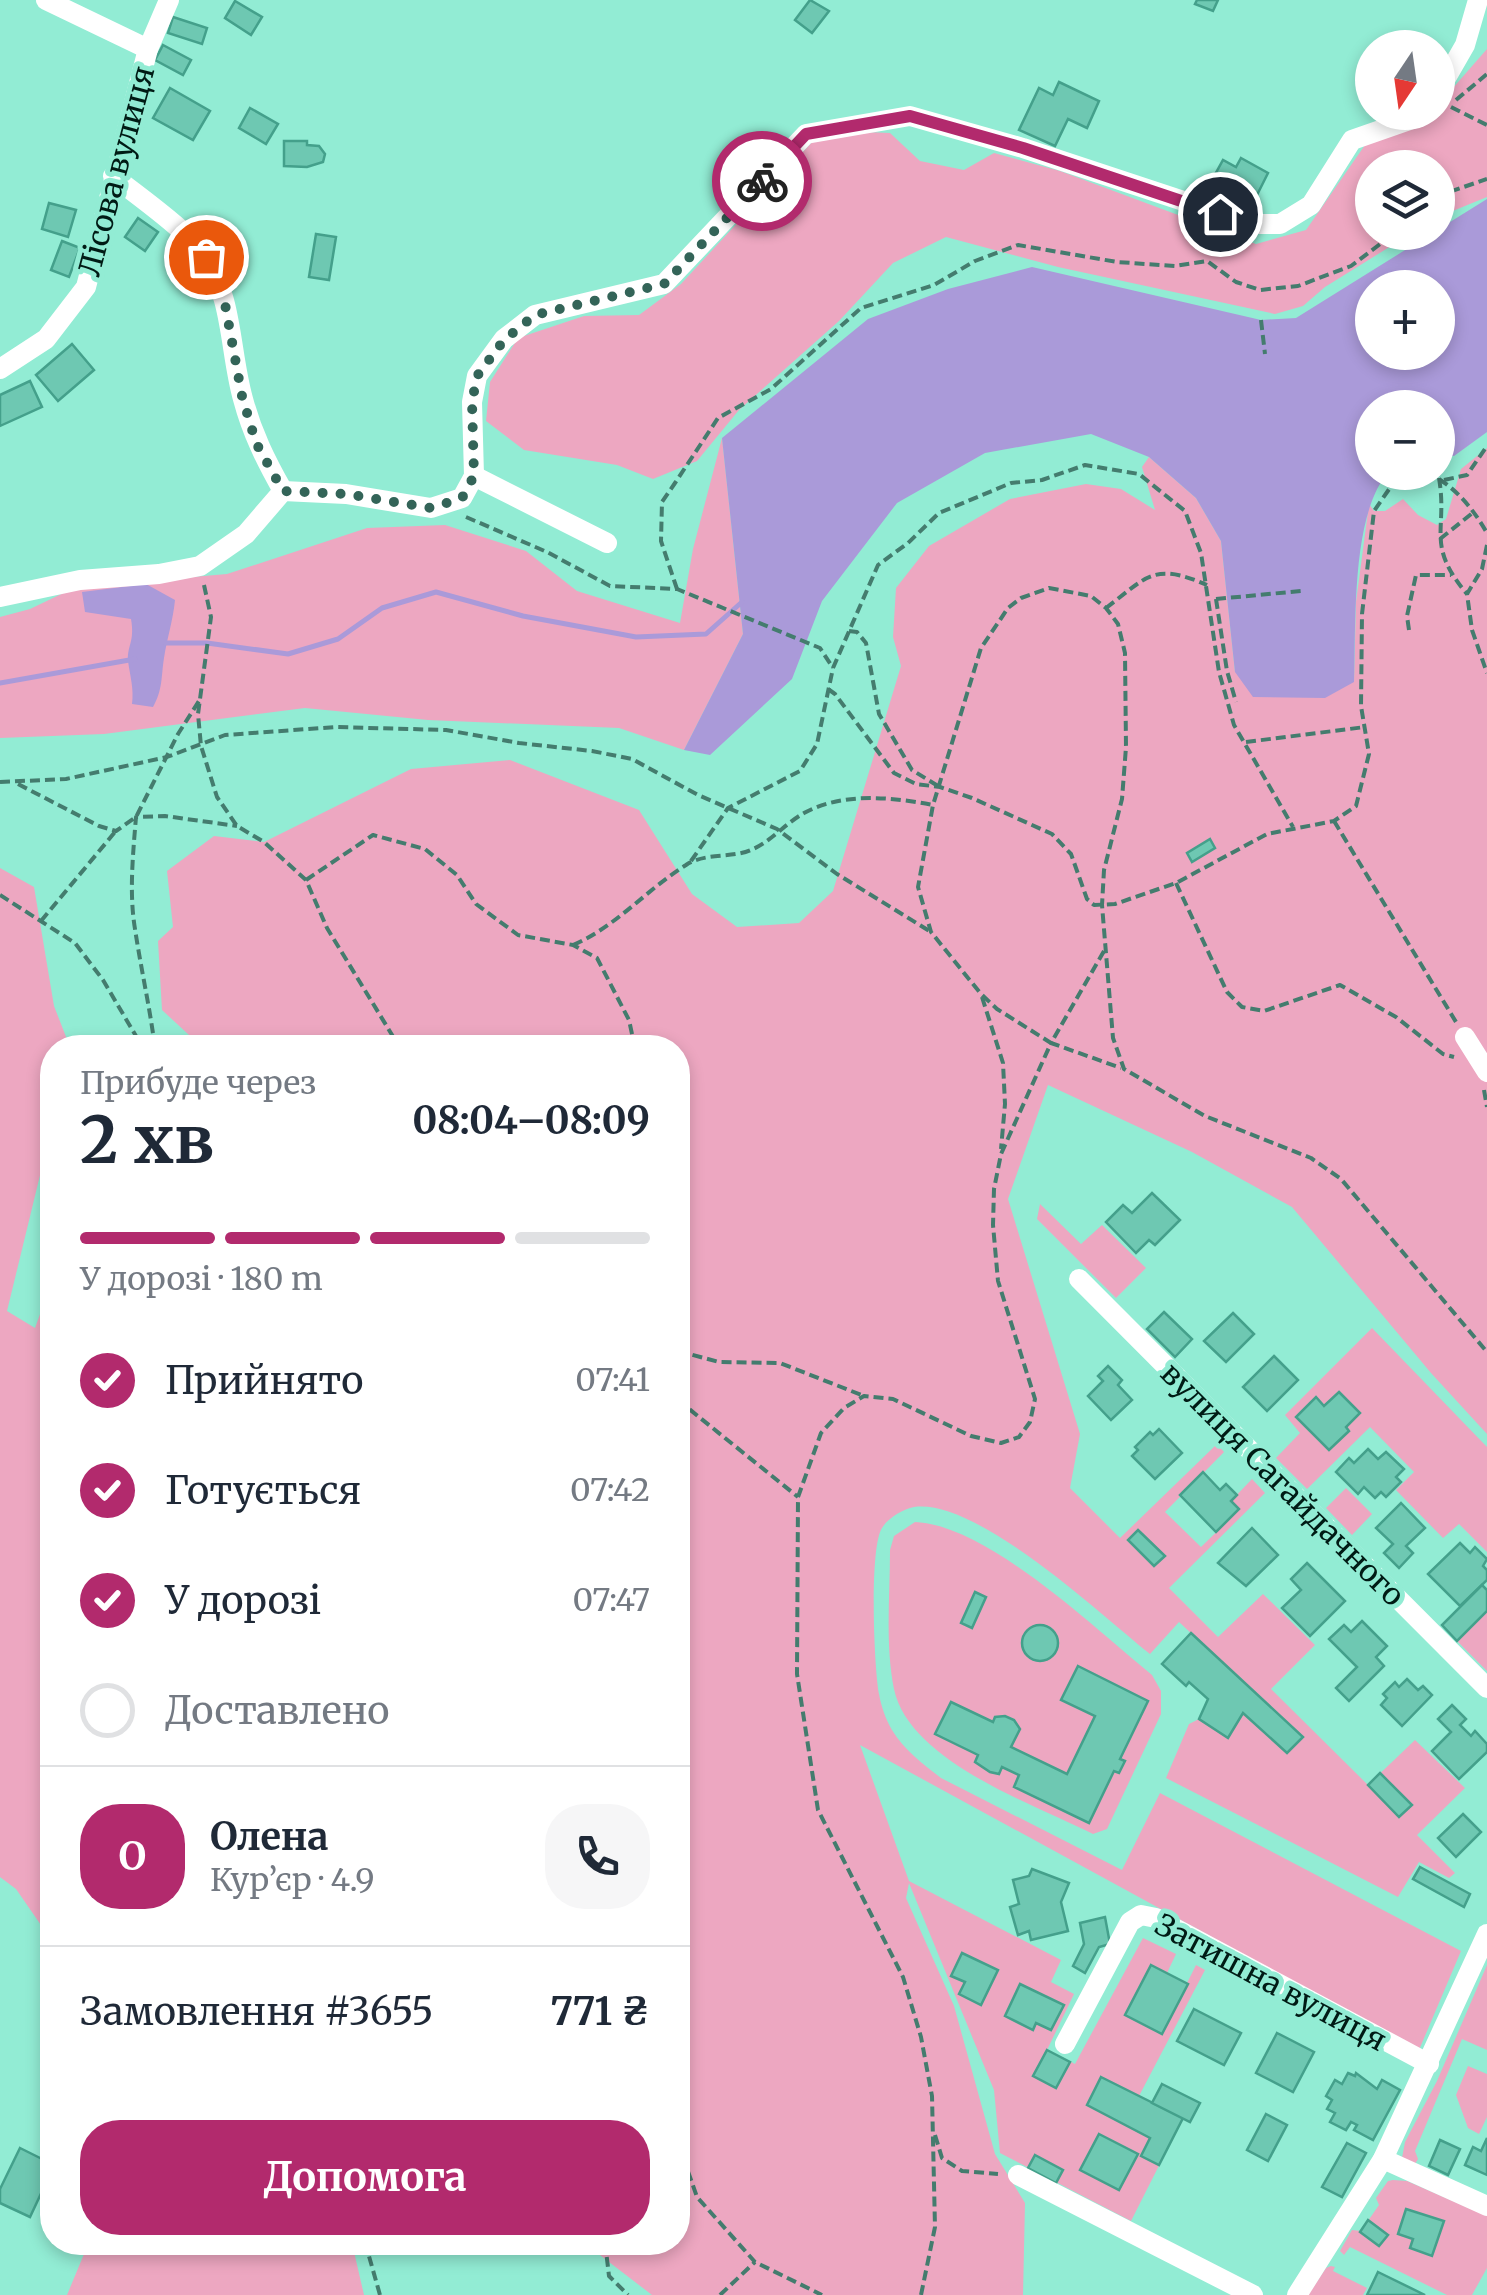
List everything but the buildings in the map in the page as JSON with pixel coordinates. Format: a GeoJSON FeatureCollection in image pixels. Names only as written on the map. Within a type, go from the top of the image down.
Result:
{"type":"FeatureCollection","features":[{"type":"Feature","properties":{"kind":"street"},"geometry":{"type":"LineString","coordinates":[[46,0],[148,49]]}},
{"type":"Feature","properties":{"kind":"street","name":"Лісова вулиця"},"geometry":{"type":"LineString","coordinates":[[0,368],[46,338],[86,287],[148,49],[169,0]]}},
{"type":"Feature","properties":{"kind":"street"},"geometry":{"type":"LineString","coordinates":[[1455,62],[1465,45],[1478,0]]}},
{"type":"Feature","properties":{"kind":"street"},"geometry":{"type":"LineString","coordinates":[[283,491],[346,494],[431,508],[462,498],[474,476],[472,402],[477,376],[504,340],[535,315],[664,284],[806,134],[910,116],[1023,148],[1253,224],[1280,224],[1311,205],[1352,140],[1381,130]]}},
{"type":"Feature","properties":{"kind":"street"},"geometry":{"type":"LineString","coordinates":[[114,176],[206,257],[225,304],[242,396],[256,443],[283,491]]}},
{"type":"Feature","properties":{"kind":"street"},"geometry":{"type":"LineString","coordinates":[[474,476],[607,542]]}},
{"type":"Feature","properties":{"kind":"street"},"geometry":{"type":"LineString","coordinates":[[0,596],[80,580],[159,574],[200,566],[246,534],[283,491]]}},
{"type":"Feature","properties":{"kind":"street"},"geometry":{"type":"LineString","coordinates":[[1465,1037],[1485,1069]]}},
{"type":"Feature","properties":{"kind":"street","name":"вулиця Сагайдачного"},"geometry":{"type":"LineString","coordinates":[[1078,1279],[1487,1688]]}},
{"type":"Feature","properties":{"kind":"street","name":"Затишна вулиця"},"geometry":{"type":"LineString","coordinates":[[1065,2044],[1130,1922],[1140,1915],[1156,1918],[1429,2064]]}},
{"type":"Feature","properties":{"kind":"street"},"geometry":{"type":"LineString","coordinates":[[1297,2295],[1384,2159],[1487,1934]]}},
{"type":"Feature","properties":{"kind":"street"},"geometry":{"type":"LineString","coordinates":[[1384,2159],[1487,2206]]}},
{"type":"Feature","properties":{"kind":"street"},"geometry":{"type":"LineString","coordinates":[[1018,2176],[1252,2295]]}},
{"type":"Feature","properties":{"kind":"path"},"geometry":{"type":"LineString","coordinates":[[1487,74],[1448,105],[1487,125]]}},
{"type":"Feature","properties":{"kind":"path"},"geometry":{"type":"LineString","coordinates":[[1455,190],[1487,179]]}},
{"type":"Feature","properties":{"kind":"path"},"geometry":{"type":"LineString","coordinates":[[677,589],[661,541],[662,502],[674,483],[718,418],[771,389],[861,308],[934,285],[975,261],[1018,245],[1117,262],[1175,266],[1207,260],[1236,282],[1260,290],[1298,286],[1352,266],[1373,250]]}},
{"type":"Feature","properties":{"kind":"path"},"geometry":{"type":"LineString","coordinates":[[1261,320],[1266,354]]}},
{"type":"Feature","properties":{"kind":"path"},"geometry":{"type":"LineString","coordinates":[[1455,477],[1467,476],[1487,446]]}},
{"type":"Feature","properties":{"kind":"path"},"geometry":{"type":"LineString","coordinates":[[573,945],[601,933],[691,861],[728,808],[800,771],[817,744],[833,668],[878,565],[908,543],[939,512],[1011,483],[1042,480],[1085,465],[1139,474],[1184,511],[1213,599],[1236,702]]}},
{"type":"Feature","properties":{"kind":"path"},"geometry":{"type":"LineString","coordinates":[[828,689],[894,773],[916,784],[972,798],[1052,834],[1071,854],[1087,899],[1094,905],[1116,904],[1176,883],[1267,834],[1334,820],[1356,806],[1369,754],[1362,706],[1362,614],[1374,511],[1389,490]]}},
{"type":"Feature","properties":{"kind":"path"},"geometry":{"type":"LineString","coordinates":[[1442,490],[1442,554],[1451,575],[1468,594],[1472,630],[1487,672]]}},
{"type":"Feature","properties":{"kind":"path"},"geometry":{"type":"LineString","coordinates":[[1453,490],[1475,511],[1487,533]]}},
{"type":"Feature","properties":{"kind":"path"},"geometry":{"type":"LineString","coordinates":[[1440,539],[1475,511]]}},
{"type":"Feature","properties":{"kind":"path"},"geometry":{"type":"LineString","coordinates":[[463,516],[547,552],[610,586],[677,589],[820,648],[833,668]]}},
{"type":"Feature","properties":{"kind":"path"},"geometry":{"type":"LineString","coordinates":[[1468,594],[1482,569],[1487,545]]}},
{"type":"Feature","properties":{"kind":"path"},"geometry":{"type":"LineString","coordinates":[[200,566],[211,617],[198,714],[201,746],[217,797],[238,826],[264,842],[306,880],[328,928],[392,1035]]}},
{"type":"Feature","properties":{"kind":"path"},"geometry":{"type":"LineString","coordinates":[[1106,608],[1150,574],[1178,572],[1207,585]]}},
{"type":"Feature","properties":{"kind":"path"},"geometry":{"type":"LineString","coordinates":[[1409,630],[1416,575],[1451,575]]}},
{"type":"Feature","properties":{"kind":"path"},"geometry":{"type":"LineString","coordinates":[[931,932],[918,887],[933,805],[982,648],[1008,608],[1021,598],[1050,588],[1091,596],[1118,624],[1128,684],[1122,798],[1104,870],[1102,905],[1113,1038],[1124,1069]]}},
{"type":"Feature","properties":{"kind":"path"},"geometry":{"type":"LineString","coordinates":[[1213,599],[1301,591]]}},
{"type":"Feature","properties":{"kind":"path"},"geometry":{"type":"LineString","coordinates":[[1213,599],[1219,672],[1234,725],[1293,827]]}},
{"type":"Feature","properties":{"kind":"path"},"geometry":{"type":"LineString","coordinates":[[850,631],[857,632],[866,643],[879,714],[897,746],[912,770],[940,787]]}},
{"type":"Feature","properties":{"kind":"path"},"geometry":{"type":"LineString","coordinates":[[153,1035],[134,926],[132,868],[136,817],[200,699]]}},
{"type":"Feature","properties":{"kind":"path"},"geometry":{"type":"LineString","coordinates":[[0,782],[66,779],[167,757],[225,735],[336,727],[446,730],[632,759],[777,830],[837,874],[931,932],[997,1009],[1051,1043],[1124,1069],[1206,1116],[1311,1158],[1342,1179],[1487,1352]]}},
{"type":"Feature","properties":{"kind":"path"},"geometry":{"type":"LineString","coordinates":[[1246,742],[1365,727]]}},
{"type":"Feature","properties":{"kind":"path"},"geometry":{"type":"LineString","coordinates":[[18,784],[98,826],[116,831]]}},
{"type":"Feature","properties":{"kind":"path"},"geometry":{"type":"LineString","coordinates":[[691,861],[754,850],[807,811],[838,802],[887,797],[933,805]]}},
{"type":"Feature","properties":{"kind":"path"},"geometry":{"type":"LineString","coordinates":[[42,921],[116,831],[136,817],[165,816],[238,826]]}},
{"type":"Feature","properties":{"kind":"path"},"geometry":{"type":"LineString","coordinates":[[1334,820],[1465,1037]]}},
{"type":"Feature","properties":{"kind":"path"},"geometry":{"type":"LineString","coordinates":[[306,880],[374,835],[425,849],[457,875],[476,904],[518,935],[573,945],[597,958],[629,1020],[632,1035]]}},
{"type":"Feature","properties":{"kind":"path"},"geometry":{"type":"LineString","coordinates":[[1176,883],[1226,992],[1242,1006],[1264,1011],[1340,984],[1396,1016],[1443,1054],[1485,1069]]}},
{"type":"Feature","properties":{"kind":"path"},"geometry":{"type":"LineString","coordinates":[[0,895],[75,943],[103,980],[135,1035]]}},
{"type":"Feature","properties":{"kind":"path"},"geometry":{"type":"LineString","coordinates":[[1001,1154],[1051,1043],[1104,951]]}},
{"type":"Feature","properties":{"kind":"path"},"geometry":{"type":"LineString","coordinates":[[690,1354],[718,1362],[780,1363],[864,1396],[893,1399],[970,1436],[1000,1443],[1018,1436],[1030,1422],[1035,1399],[998,1281],[993,1225],[1005,1104],[1003,1064],[981,994]]}},
{"type":"Feature","properties":{"kind":"path"},"geometry":{"type":"LineString","coordinates":[[864,1396],[844,1408],[820,1433],[798,1497],[797,1674],[818,1810],[902,1977],[921,2037],[932,2096],[935,2228],[921,2295]]}},
{"type":"Feature","properties":{"kind":"path"},"geometry":{"type":"LineString","coordinates":[[690,1410],[798,1497]]}},
{"type":"Feature","properties":{"kind":"path"},"geometry":{"type":"LineString","coordinates":[[933,2130],[942,2158],[962,2171],[1018,2176]]}},
{"type":"Feature","properties":{"kind":"path"},"geometry":{"type":"LineString","coordinates":[[690,2177],[697,2197],[755,2262],[822,2295]]}},
{"type":"Feature","properties":{"kind":"path"},"geometry":{"type":"LineString","coordinates":[[369,2255],[380,2295]]}},
{"type":"Feature","properties":{"kind":"path"},"geometry":{"type":"LineString","coordinates":[[606,2255],[609,2276],[628,2295]]}},
{"type":"Feature","properties":{"kind":"path"},"geometry":{"type":"LineString","coordinates":[[720,2295],[755,2262]]}},
{"type":"Feature","properties":{"kind":"shaded area"},"geometry":{"type":"Polygon","coordinates":[[[1487,49],[1487,197],[1455,210],[1455,150],[1362,150],[1403,130],[1455,130],[1455,86],[1487,49]]]}},
{"type":"Feature","properties":{"kind":"shaded area"},"geometry":{"type":"Polygon","coordinates":[[[865,132],[890,133],[920,161],[964,170],[994,153],[1060,171],[1256,244],[1306,230],[1355,159],[1355,250],[1385,250],[1325,287],[1303,306],[1275,314],[1058,267],[946,237],[893,263],[839,321],[739,410],[697,461],[653,479],[617,465],[524,450],[486,421],[490,382],[518,338],[584,316],[639,315],[681,284],[813,141],[865,132]]]}},
{"type":"Feature","properties":{"kind":"shaded area"},"geometry":{"type":"Polygon","coordinates":[[[1487,199],[1487,432],[1455,455],[1455,390],[1355,390],[1355,490],[1377,490],[1367,515],[1358,572],[1354,682],[1325,698],[1253,697],[1235,672],[1221,541],[1196,498],[1149,457],[1091,434],[985,453],[897,503],[822,601],[792,679],[710,755],[684,750],[743,634],[722,438],[868,319],[948,289],[1032,267],[1261,320],[1296,318],[1355,281],[1355,370],[1455,370],[1455,270],[1373,270],[1405,250],[1455,250],[1455,219],[1487,199]]]}},
{"type":"Feature","properties":{"kind":"shaded area"},"geometry":{"type":"Polygon","coordinates":[[[722,438],[743,634],[684,750],[619,728],[428,720],[305,708],[104,734],[0,738],[0,617],[30,609],[76,587],[227,574],[367,528],[445,525],[526,551],[577,591],[680,623],[693,549],[722,438]]]}},
{"type":"Feature","properties":{"kind":"shaded area"},"geometry":{"type":"Polygon","coordinates":[[[1487,448],[1487,1434],[1292,1207],[1192,1152],[1048,1085],[1008,1199],[1080,1434],[1070,1488],[1120,1538],[1217,1444],[1224,1452],[1165,1512],[1201,1547],[1239,1510],[1231,1501],[1252,1479],[1265,1493],[1169,1588],[1218,1637],[1263,1594],[1315,1645],[1271,1689],[1368,1785],[1415,1740],[1465,1788],[1417,1835],[1455,1873],[1449,1878],[1419,1862],[1398,1897],[1166,1778],[1189,1724],[1199,1719],[1228,1738],[1243,1713],[1287,1753],[1303,1737],[1179,1622],[1150,1654],[1037,1562],[971,1521],[940,1509],[910,1508],[885,1524],[878,1540],[874,1582],[881,1703],[897,1737],[921,1762],[941,1778],[1122,1870],[1160,1793],[1461,1951],[1419,2050],[860,1745],[909,1881],[1061,1960],[1051,1982],[1074,1994],[1047,2050],[1075,2064],[1143,1938],[1176,1954],[1167,1973],[1151,1965],[1126,2015],[1162,2033],[1196,1965],[1205,1970],[1139,2096],[1183,2118],[1131,2221],[1000,2153],[994,2090],[909,1883],[906,1898],[954,2006],[995,2154],[1025,2203],[1023,2295],[652,2295],[600,2255],[690,2255],[690,1035],[189,1035],[162,1010],[158,941],[173,927],[167,871],[214,836],[264,842],[411,769],[510,760],[639,810],[692,894],[737,927],[799,923],[833,891],[901,666],[893,637],[896,588],[929,546],[1010,499],[1086,484],[1121,489],[1155,510],[1142,467],[1149,457],[1196,498],[1221,541],[1235,672],[1354,682],[1356,602],[1369,504],[1374,511],[1385,511],[1403,499],[1418,515],[1437,525],[1446,519],[1461,469],[1487,448]]]}},
{"type":"Feature","properties":{"kind":"shaded area"},"geometry":{"type":"Polygon","coordinates":[[[146,584],[175,600],[160,689],[153,707],[132,704],[128,661],[131,619],[85,612],[82,592],[146,584]]]}},
{"type":"Feature","properties":{"kind":"shaded area"},"geometry":{"type":"Polygon","coordinates":[[[0,868],[34,887],[54,1006],[65,1035],[40,1035],[40,1175],[7,1311],[35,1328],[40,1314],[40,1924],[16,1889],[0,1877],[0,868]]]}},
{"type":"Feature","properties":{"kind":"shaded area"},"geometry":{"type":"Polygon","coordinates":[[[1040,1204],[1081,1244],[1102,1225],[1146,1268],[1116,1298],[1037,1219],[1040,1204]]]}},
{"type":"Feature","properties":{"kind":"shaded area"},"geometry":{"type":"Polygon","coordinates":[[[1372,1328],[1487,1447],[1487,1552],[1459,1524],[1443,1538],[1396,1490],[1414,1472],[1370,1427],[1307,1489],[1276,1458],[1300,1433],[1285,1415],[1372,1328]]]}},
{"type":"Feature","properties":{"kind":"shaded area"},"geometry":{"type":"Polygon","coordinates":[[[1346,1488],[1372,1514],[1352,1535],[1326,1508],[1346,1488]]]}},
{"type":"Feature","properties":{"kind":"shaded area"},"geometry":{"type":"Polygon","coordinates":[[[915,1522],[944,1528],[1007,1560],[1040,1582],[1152,1675],[1161,1691],[1161,1714],[1107,1829],[1093,1834],[977,1777],[923,1738],[904,1715],[894,1689],[890,1655],[890,1550],[894,1536],[915,1522]]]}},
{"type":"Feature","properties":{"kind":"shaded area"},"geometry":{"type":"Polygon","coordinates":[[[1487,1611],[1487,1671],[1457,1641],[1487,1611]]]}},
{"type":"Feature","properties":{"kind":"shaded area"},"geometry":{"type":"Polygon","coordinates":[[[1487,1965],[1487,2050],[1462,2039],[1415,2151],[1418,2159],[1412,2169],[1402,2158],[1405,2142],[1437,2081],[1487,1965]]]}},
{"type":"Feature","properties":{"kind":"shaded area"},"geometry":{"type":"Polygon","coordinates":[[[1468,2066],[1487,2074],[1487,2117],[1479,2134],[1468,2128],[1456,2095],[1468,2066]]]}},
{"type":"Feature","properties":{"kind":"shaded area"},"geometry":{"type":"Polygon","coordinates":[[[1393,2180],[1407,2181],[1487,2216],[1487,2268],[1472,2295],[1447,2295],[1350,2247],[1344,2255],[1340,2251],[1352,2230],[1361,2231],[1379,2205],[1376,2198],[1393,2180]]]}},
{"type":"Feature","properties":{"kind":"shaded area"},"geometry":{"type":"Polygon","coordinates":[[[84,2255],[355,2255],[364,2295],[67,2295],[84,2255]]]}},
{"type":"Feature","properties":{"kind":"shaded area"},"geometry":{"type":"Polygon","coordinates":[[[1331,2266],[1335,2267],[1333,2271],[1367,2288],[1363,2295],[1308,2295],[1331,2266]]]}},
{"type":"Feature","properties":{"kind":"waterway"},"geometry":{"type":"LineString","coordinates":[[166,643],[207,643],[288,654],[338,639],[382,608],[436,592],[523,616],[636,637],[706,634],[742,602]]}},
{"type":"Feature","properties":{"kind":"waterway"},"geometry":{"type":"LineString","coordinates":[[0,683],[135,659]]}},
{"type":"Feature","properties":{"kind":"way so far"},"geometry":{"type":"LineString","coordinates":[[206,257],[225,304],[242,396],[256,443],[283,491],[346,494],[431,508],[462,498],[474,476],[472,402],[477,376],[504,340],[535,315],[664,284],[762,181]]}},
{"type":"Feature","properties":{"kind":"route"},"geometry":{"type":"LineString","coordinates":[[762,181],[806,134],[910,116],[1023,148],[1220,214]]}}]}
